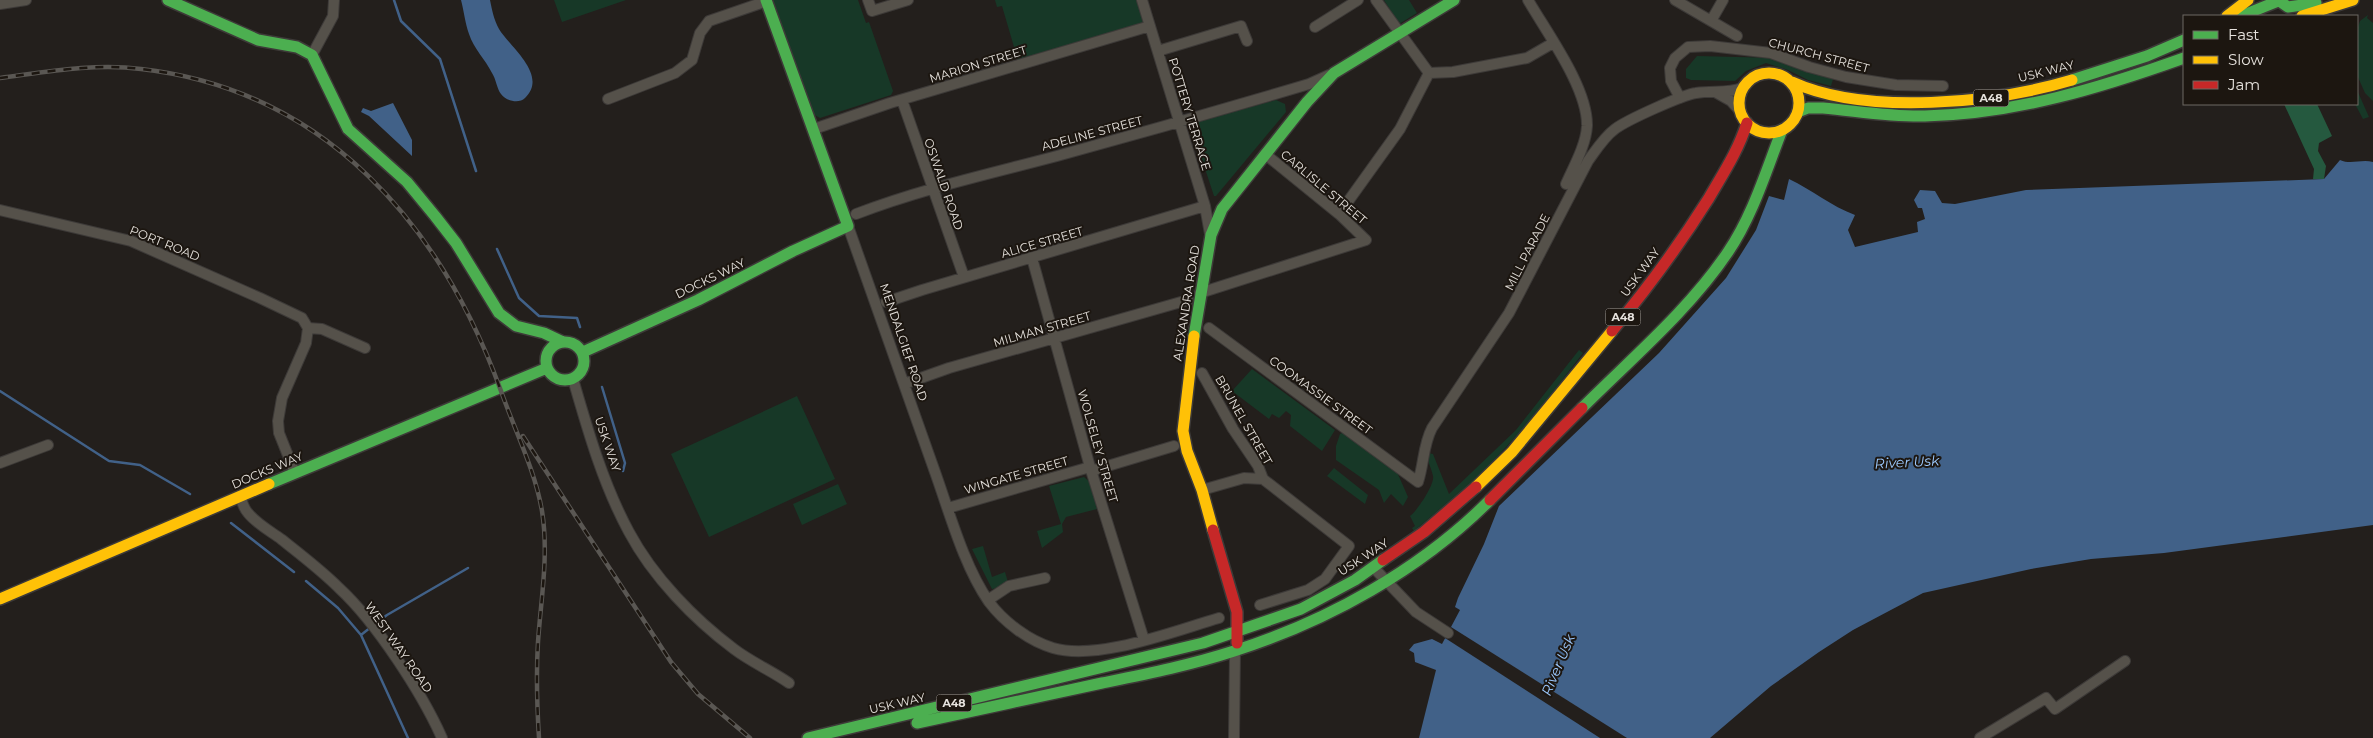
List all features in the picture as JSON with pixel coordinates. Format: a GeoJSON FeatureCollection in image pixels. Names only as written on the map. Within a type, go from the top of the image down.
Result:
{"type":"FeatureCollection","features":[{"type":"Feature","properties":{"kind":"main road"},"geometry":{"type":"LineString","coordinates":[[168,0],[258,40],[297,47],[312,55],[334,104],[348,129],[406,182],[435,216],[456,243],[499,313],[510,322],[532,331],[544,332],[562,342],[576,344],[583,352],[585,359],[583,369],[573,379],[558,379],[547,368],[547,354],[532,331]]}},
{"type":"Feature","properties":{"kind":"main road","name":"MENDALGIEF ROAD"},"geometry":{"type":"LineString","coordinates":[[767,0],[848,226]]}},
{"type":"Feature","properties":{"kind":"main road","name":"ALEXANDRA ROAD"},"geometry":{"type":"LineString","coordinates":[[1235,651],[1238,632],[1237,612],[1202,490],[1187,451],[1183,431],[1200,293],[1211,235],[1222,209],[1265,154],[1334,73],[1454,0]]}},
{"type":"Feature","properties":{"kind":"main road"},"geometry":{"type":"LineString","coordinates":[[2228,15],[2248,0]]}},
{"type":"Feature","properties":{"kind":"main road"},"geometry":{"type":"LineString","coordinates":[[2245,15],[2284,4],[2328,0]]}},
{"type":"Feature","properties":{"kind":"main road"},"geometry":{"type":"LineString","coordinates":[[2305,15],[2353,0]]}},
{"type":"Feature","properties":{"kind":"main road","name":"USK WAY"},"geometry":{"type":"LineString","coordinates":[[1792,82],[1808,90],[1823,94],[1888,102],[1954,102],[1991,98],[2103,71],[2142,58],[2183,40]]}},
{"type":"Feature","properties":{"kind":"main road","name":"A48"},"geometry":{"type":"LineString","coordinates":[[1782,130],[1789,126],[1798,112],[1808,108],[1889,116],[1924,116],[1993,111],[2039,103],[2104,86],[2183,58]]}},
{"type":"Feature","properties":{"kind":"main road","name":"A48"},"geometry":{"type":"LineString","coordinates":[[1742,88],[1756,75],[1765,72],[1775,72],[1792,82]]}},
{"type":"Feature","properties":{"kind":"main road"},"geometry":{"type":"LineString","coordinates":[[1792,82],[1799,96],[1798,112]]}},
{"type":"Feature","properties":{"kind":"main road"},"geometry":{"type":"LineString","coordinates":[[1742,88],[1738,102],[1739,110],[1747,124],[1767,133],[1782,130]]}},
{"type":"Feature","properties":{"kind":"main road","name":"USK WAY"},"geometry":{"type":"LineString","coordinates":[[808,738],[1183,649],[1238,632],[1301,609],[1355,580],[1414,540],[1472,491],[1512,452],[1640,296],[1691,226],[1738,150],[1747,124]]}},
{"type":"Feature","properties":{"kind":"main road","name":"USK WAY"},"geometry":{"type":"LineString","coordinates":[[850,738],[1186,665],[1235,651],[1307,623],[1387,582],[1436,546],[1484,506],[1694,296],[1728,252],[1741,230],[1753,206],[1782,130]]}},
{"type":"Feature","properties":{"kind":"main road","name":"DOCKS WAY"},"geometry":{"type":"LineString","coordinates":[[583,352],[716,292],[793,251],[848,226]]}},
{"type":"Feature","properties":{"kind":"main road"},"geometry":{"type":"LineString","coordinates":[[547,354],[553,346],[562,342]]}},
{"type":"Feature","properties":{"kind":"main road","name":"DOCKS WAY"},"geometry":{"type":"LineString","coordinates":[[0,599],[240,496],[547,368]]}},
{"type":"Feature","properties":{"kind":"street"},"geometry":{"type":"LineString","coordinates":[[0,4],[26,0]]}},
{"type":"Feature","properties":{"kind":"street"},"geometry":{"type":"LineString","coordinates":[[312,55],[333,16],[334,0]]}},
{"type":"Feature","properties":{"kind":"street"},"geometry":{"type":"LineString","coordinates":[[608,98],[675,73],[692,60],[700,33],[709,21],[767,0]]}},
{"type":"Feature","properties":{"kind":"street"},"geometry":{"type":"LineString","coordinates":[[868,0],[872,11],[908,0]]}},
{"type":"Feature","properties":{"kind":"street","name":"POTTERY TERRACE"},"geometry":{"type":"LineString","coordinates":[[1142,0],[1211,235]]}},
{"type":"Feature","properties":{"kind":"street"},"geometry":{"type":"LineString","coordinates":[[1315,27],[1358,0]]}},
{"type":"Feature","properties":{"kind":"street"},"geometry":{"type":"LineString","coordinates":[[1376,0],[1429,73]]}},
{"type":"Feature","properties":{"kind":"street"},"geometry":{"type":"LineString","coordinates":[[1528,0],[1577,84],[1587,125],[1584,141],[1566,184]]}},
{"type":"Feature","properties":{"kind":"street"},"geometry":{"type":"LineString","coordinates":[[1675,0],[1737,36]]}},
{"type":"Feature","properties":{"kind":"street"},"geometry":{"type":"LineString","coordinates":[[1711,21],[1723,0]]}},
{"type":"Feature","properties":{"kind":"street","name":"MARION STREET"},"geometry":{"type":"LineString","coordinates":[[814,129],[902,100],[1150,26]]}},
{"type":"Feature","properties":{"kind":"street"},"geometry":{"type":"LineString","coordinates":[[1158,51],[1241,26],[1247,41]]}},
{"type":"Feature","properties":{"kind":"street"},"geometry":{"type":"LineString","coordinates":[[1429,73],[1453,72],[1527,58],[1553,43]]}},
{"type":"Feature","properties":{"kind":"street","name":"CHURCH STREET"},"geometry":{"type":"LineString","coordinates":[[1680,98],[1672,82],[1670,68],[1675,58],[1688,47],[1710,46],[1771,53],[1809,67],[1846,77],[1896,86],[1943,86]]}},
{"type":"Feature","properties":{"kind":"street","name":"ADELINE STREET"},"geometry":{"type":"LineString","coordinates":[[856,214],[932,189],[1179,123],[1309,84],[1334,73]]}},
{"type":"Feature","properties":{"kind":"street"},"geometry":{"type":"LineString","coordinates":[[1339,214],[1400,129],[1429,73]]}},
{"type":"Feature","properties":{"kind":"street","name":"MILL PARADE"},"geometry":{"type":"LineString","coordinates":[[1418,482],[1423,467],[1426,439],[1509,313],[1588,161],[1601,142],[1615,129],[1680,98],[1695,93],[1732,92],[1742,88]]}},
{"type":"Feature","properties":{"kind":"street"},"geometry":{"type":"LineString","coordinates":[[1714,92],[1731,101],[1739,110]]}},
{"type":"Feature","properties":{"kind":"street","name":"OSWALD ROAD"},"geometry":{"type":"LineString","coordinates":[[902,100],[964,277]]}},
{"type":"Feature","properties":{"kind":"street","name":"CARLISLE STREET"},"geometry":{"type":"LineString","coordinates":[[1200,293],[1366,240],[1339,214],[1265,154]]}},
{"type":"Feature","properties":{"kind":"street","name":"ALICE STREET"},"geometry":{"type":"LineString","coordinates":[[886,302],[1204,206]]}},
{"type":"Feature","properties":{"kind":"street","name":"PORT ROAD"},"geometry":{"type":"LineString","coordinates":[[0,210],[132,241],[286,309],[302,318],[308,328]]}},
{"type":"Feature","properties":{"kind":"street","name":"MENDALGIEF ROAD"},"geometry":{"type":"LineString","coordinates":[[848,226],[948,508],[976,578],[988,600],[1008,622],[1024,633],[1053,648],[1068,650],[1102,649],[1144,640],[1219,618]]}},
{"type":"Feature","properties":{"kind":"street","name":"WOLSELEY STREET"},"geometry":{"type":"LineString","coordinates":[[1032,258],[1091,469],[1144,640]]}},
{"type":"Feature","properties":{"kind":"street","name":"MILMAN STREET"},"geometry":{"type":"LineString","coordinates":[[904,384],[949,368],[1188,300]]}},
{"type":"Feature","properties":{"kind":"street"},"geometry":{"type":"LineString","coordinates":[[295,473],[279,433],[278,421],[282,398],[306,343],[308,328],[322,329],[365,348]]}},
{"type":"Feature","properties":{"kind":"street","name":"COOMASSIE STREET"},"geometry":{"type":"LineString","coordinates":[[1209,328],[1418,482]]}},
{"type":"Feature","properties":{"kind":"street","name":"BRUNEL STREET"},"geometry":{"type":"LineString","coordinates":[[1202,373],[1233,429],[1258,466],[1263,479],[1348,546],[1325,579],[1308,590],[1260,606]]}},
{"type":"Feature","properties":{"kind":"street","name":"USK WAY"},"geometry":{"type":"LineString","coordinates":[[573,379],[594,450],[611,494],[629,533],[650,563],[674,594],[735,650],[789,683]]}},
{"type":"Feature","properties":{"kind":"street"},"geometry":{"type":"LineString","coordinates":[[0,463],[48,444]]}},
{"type":"Feature","properties":{"kind":"street","name":"WINGATE STREET"},"geometry":{"type":"LineString","coordinates":[[948,508],[1174,446]]}},
{"type":"Feature","properties":{"kind":"street","name":"BRUNEL STREET"},"geometry":{"type":"LineString","coordinates":[[1202,490],[1244,478],[1263,479]]}},
{"type":"Feature","properties":{"kind":"street","name":"WEST WAY ROAD"},"geometry":{"type":"LineString","coordinates":[[240,496],[246,512],[311,562],[341,589],[364,615],[420,697],[442,738]]}},
{"type":"Feature","properties":{"kind":"street"},"geometry":{"type":"LineString","coordinates":[[1373,567],[1416,612],[1448,633]]}},
{"type":"Feature","properties":{"kind":"street"},"geometry":{"type":"LineString","coordinates":[[988,600],[1008,586],[1045,578]]}},
{"type":"Feature","properties":{"kind":"street"},"geometry":{"type":"LineString","coordinates":[[1234,738],[1235,651]]}},
{"type":"Feature","properties":{"kind":"street"},"geometry":{"type":"LineString","coordinates":[[1980,738],[2046,698],[2055,709],[2125,661]]}},
{"type":"Feature","properties":{"kind":"green space"},"geometry":{"type":"Polygon","coordinates":[[[554,0],[626,0],[562,22],[554,0]]]}},
{"type":"Feature","properties":{"kind":"green space"},"geometry":{"type":"Polygon","coordinates":[[[773,0],[858,0],[866,23],[869,22],[893,91],[891,95],[820,118],[813,114],[773,0]]]}},
{"type":"Feature","properties":{"kind":"green space"},"geometry":{"type":"Polygon","coordinates":[[[995,0],[1142,0],[1150,26],[1019,64],[1002,6],[997,7],[995,0]]]}},
{"type":"Feature","properties":{"kind":"green space"},"geometry":{"type":"Polygon","coordinates":[[[1384,0],[1409,0],[1417,13],[1399,24],[1384,0]]]}},
{"type":"Feature","properties":{"kind":"green space"},"geometry":{"type":"Polygon","coordinates":[[[2368,15],[2367,18],[2373,23],[2373,101],[2365,93],[2358,77],[2358,27],[2360,21],[2368,15]]]}},
{"type":"Feature","properties":{"kind":"green space"},"geometry":{"type":"Polygon","coordinates":[[[1697,56],[1777,58],[1833,79],[1831,86],[1808,80],[1788,70],[1766,63],[1746,71],[1735,81],[1691,80],[1686,78],[1686,69],[1697,56]]]}},
{"type":"Feature","properties":{"kind":"green space"},"geometry":{"type":"Polygon","coordinates":[[[2358,92],[2369,117],[2363,119],[2356,105],[2358,105],[2358,92]]]}},
{"type":"Feature","properties":{"kind":"green space"},"geometry":{"type":"Polygon","coordinates":[[[1276,100],[1285,104],[1286,112],[1216,196],[1214,196],[1191,126],[1193,123],[1276,100]]]}},
{"type":"Feature","properties":{"kind":"green space"},"geometry":{"type":"Polygon","coordinates":[[[2284,105],[2317,105],[2332,136],[2319,143],[2318,151],[2326,166],[2324,179],[2313,179],[2314,169],[2284,105]]]}},
{"type":"Feature","properties":{"kind":"green space"},"geometry":{"type":"Polygon","coordinates":[[[1579,350],[1583,353],[1532,419],[1482,473],[1414,531],[1412,528],[1415,526],[1410,516],[1425,497],[1433,480],[1428,453],[1433,454],[1449,494],[1516,430],[1579,350]]]}},
{"type":"Feature","properties":{"kind":"green space"},"geometry":{"type":"Polygon","coordinates":[[[1252,369],[1335,430],[1322,451],[1290,426],[1291,415],[1286,411],[1279,418],[1272,414],[1269,419],[1232,391],[1252,369]]]}},
{"type":"Feature","properties":{"kind":"green space"},"geometry":{"type":"Polygon","coordinates":[[[797,396],[835,479],[709,537],[671,454],[797,396]]]}},
{"type":"Feature","properties":{"kind":"green space"},"geometry":{"type":"Polygon","coordinates":[[[1344,432],[1397,472],[1408,497],[1403,506],[1391,494],[1384,503],[1379,490],[1336,460],[1336,446],[1340,434],[1344,432]]]}},
{"type":"Feature","properties":{"kind":"green space"},"geometry":{"type":"Polygon","coordinates":[[[1334,468],[1368,495],[1365,504],[1327,476],[1334,468]]]}},
{"type":"Feature","properties":{"kind":"green space"},"geometry":{"type":"Polygon","coordinates":[[[1084,477],[1091,483],[1097,509],[1066,517],[1062,524],[1063,532],[1042,548],[1037,531],[1061,524],[1049,486],[1084,477]]]}},
{"type":"Feature","properties":{"kind":"green space"},"geometry":{"type":"Polygon","coordinates":[[[838,484],[847,504],[802,525],[793,504],[838,484]]]}},
{"type":"Feature","properties":{"kind":"green space"},"geometry":{"type":"Polygon","coordinates":[[[983,546],[992,577],[1005,572],[1009,586],[992,589],[972,549],[983,546]]]}},
{"type":"Feature","properties":{"kind":"water"},"geometry":{"type":"Polygon","coordinates":[[[461,0],[490,0],[494,19],[499,29],[525,61],[530,71],[531,89],[522,100],[509,100],[500,92],[493,75],[471,39],[466,26],[461,0]]]}},
{"type":"Feature","properties":{"kind":"water"},"geometry":{"type":"Polygon","coordinates":[[[393,103],[412,140],[412,156],[369,116],[361,112],[363,108],[371,111],[393,103]]]}},
{"type":"Feature","properties":{"kind":"water","name":"River Usk"},"geometry":{"type":"Polygon","coordinates":[[[2340,160],[2348,162],[2373,162],[2373,525],[2164,553],[2091,559],[2031,569],[1923,593],[1853,630],[1819,652],[1771,686],[1710,738],[1419,738],[1436,670],[1415,662],[1414,653],[1409,650],[1414,644],[1432,639],[1442,644],[1460,610],[1455,607],[1458,598],[1484,544],[1499,506],[1659,353],[1726,278],[1756,230],[1769,196],[1784,200],[1789,179],[1855,215],[1848,230],[1855,247],[1918,232],[1917,222],[1925,219],[1922,208],[1918,208],[1914,200],[1920,190],[1935,191],[1942,203],[1955,204],[2026,190],[2324,179],[2340,160]]]}},
{"type":"Feature","properties":{"kind":"pier"},"geometry":{"type":"Polygon","coordinates":[[[1451,627],[1627,738],[1600,738],[1445,638],[1451,627]]]}},
{"type":"Feature","properties":{"kind":"waterway"},"geometry":{"type":"LineString","coordinates":[[394,0],[401,21],[440,59],[476,171]]}},
{"type":"Feature","properties":{"kind":"waterway"},"geometry":{"type":"LineString","coordinates":[[497,249],[519,298],[539,316],[577,318],[580,327]]}},
{"type":"Feature","properties":{"kind":"waterway"},"geometry":{"type":"LineString","coordinates":[[602,387],[625,463],[623,471]]}},
{"type":"Feature","properties":{"kind":"waterway"},"geometry":{"type":"LineString","coordinates":[[0,391],[109,461],[140,465],[190,494]]}},
{"type":"Feature","properties":{"kind":"waterway"},"geometry":{"type":"LineString","coordinates":[[231,523],[294,572]]}},
{"type":"Feature","properties":{"kind":"waterway"},"geometry":{"type":"LineString","coordinates":[[376,623],[468,568]]}},
{"type":"Feature","properties":{"kind":"waterway"},"geometry":{"type":"LineString","coordinates":[[306,581],[338,608],[361,635],[408,738]]}},
{"type":"Feature","properties":{"kind":"waterway"},"geometry":{"type":"LineString","coordinates":[[361,635],[371,627]]}},
{"type":"Feature","properties":{"kind":"railway"},"geometry":{"type":"LineString","coordinates":[[0,78],[70,69],[123,67],[207,82],[267,105],[320,136],[368,176],[410,222],[445,274],[476,330],[524,451],[539,496],[545,544],[537,666],[539,738]]}},
{"type":"Feature","properties":{"kind":"railway"},"geometry":{"type":"LineString","coordinates":[[523,436],[671,662],[698,694],[750,738]]}},
{"type":"Feature","properties":{"kind":"traffic: fast"},"geometry":{"type":"LineString","coordinates":[[168,0],[258,40],[297,47],[312,55],[348,129],[407,182],[435,216],[456,243],[499,313],[516,326],[544,333],[563,342]]}},
{"type":"Feature","properties":{"kind":"traffic: fast"},"geometry":{"type":"LineString","coordinates":[[583,352],[698,300],[793,251],[848,226],[766,0]]}},
{"type":"Feature","properties":{"kind":"traffic: fast"},"geometry":{"type":"LineString","coordinates":[[1194,336],[1211,235],[1222,209],[1307,102],[1334,73],[1454,0]]}},
{"type":"Feature","properties":{"kind":"traffic: fast"},"geometry":{"type":"LineString","coordinates":[[2278,0],[2288,7],[2316,3]]}},
{"type":"Feature","properties":{"kind":"traffic: fast"},"geometry":{"type":"LineString","coordinates":[[2244,15],[2281,0]]}},
{"type":"Feature","properties":{"kind":"traffic: fast"},"geometry":{"type":"LineString","coordinates":[[2072,80],[2147,56],[2183,40]]}},
{"type":"Feature","properties":{"kind":"traffic: fast"},"geometry":{"type":"LineString","coordinates":[[1798,112],[1808,108],[1823,108],[1887,115],[1925,116],[1992,110],[2057,98],[2183,58]]}},
{"type":"Feature","properties":{"kind":"traffic: fast"},"geometry":{"type":"LineString","coordinates":[[1582,408],[1678,314],[1713,273],[1745,223],[1782,130]]}},
{"type":"Feature","properties":{"kind":"traffic: fast"},"geometry":{"type":"LineString","coordinates":[[565,342],[579,347],[584,361],[579,375],[565,380],[551,375],[546,361],[551,347],[565,342]]}},
{"type":"Feature","properties":{"kind":"traffic: fast"},"geometry":{"type":"LineString","coordinates":[[269,484],[547,368]]}},
{"type":"Feature","properties":{"kind":"traffic: fast"},"geometry":{"type":"LineString","coordinates":[[917,723],[1168,669],[1218,656],[1269,639],[1304,625],[1338,608],[1403,571],[1434,549],[1490,500]]}},
{"type":"Feature","properties":{"kind":"traffic: fast"},"geometry":{"type":"LineString","coordinates":[[808,738],[1203,643],[1301,609],[1355,580],[1383,560]]}},
{"type":"Feature","properties":{"kind":"traffic: slow"},"geometry":{"type":"LineString","coordinates":[[2228,15],[2248,0]]}},
{"type":"Feature","properties":{"kind":"traffic: slow"},"geometry":{"type":"LineString","coordinates":[[2305,15],[2353,0]]}},
{"type":"Feature","properties":{"kind":"traffic: slow"},"geometry":{"type":"LineString","coordinates":[[1763,73],[1775,73],[1786,78],[1794,86],[1799,97],[1799,103],[1797,115],[1786,128],[1775,133],[1763,133],[1752,128],[1744,120],[1739,109],[1739,97],[1744,86],[1752,78],[1763,73]]}},
{"type":"Feature","properties":{"kind":"traffic: slow"},"geometry":{"type":"LineString","coordinates":[[1792,82],[1822,93],[1857,99],[1893,102],[1931,102],[1969,100],[2006,95],[2072,80]]}},
{"type":"Feature","properties":{"kind":"traffic: slow"},"geometry":{"type":"LineString","coordinates":[[1476,487],[1512,452],[1612,331]]}},
{"type":"Feature","properties":{"kind":"traffic: slow"},"geometry":{"type":"LineString","coordinates":[[1194,336],[1183,431],[1187,451],[1202,490],[1213,530]]}},
{"type":"Feature","properties":{"kind":"traffic: slow"},"geometry":{"type":"LineString","coordinates":[[0,599],[269,484]]}},
{"type":"Feature","properties":{"kind":"traffic: jam"},"geometry":{"type":"LineString","coordinates":[[1612,331],[1663,266],[1698,215],[1730,161],[1747,123]]}},
{"type":"Feature","properties":{"kind":"traffic: jam"},"geometry":{"type":"LineString","coordinates":[[1490,500],[1582,408]]}},
{"type":"Feature","properties":{"kind":"traffic: jam"},"geometry":{"type":"LineString","coordinates":[[1383,560],[1424,532],[1476,487]]}},
{"type":"Feature","properties":{"kind":"traffic: jam"},"geometry":{"type":"LineString","coordinates":[[1213,530],[1237,612],[1237,643]]}}]}
